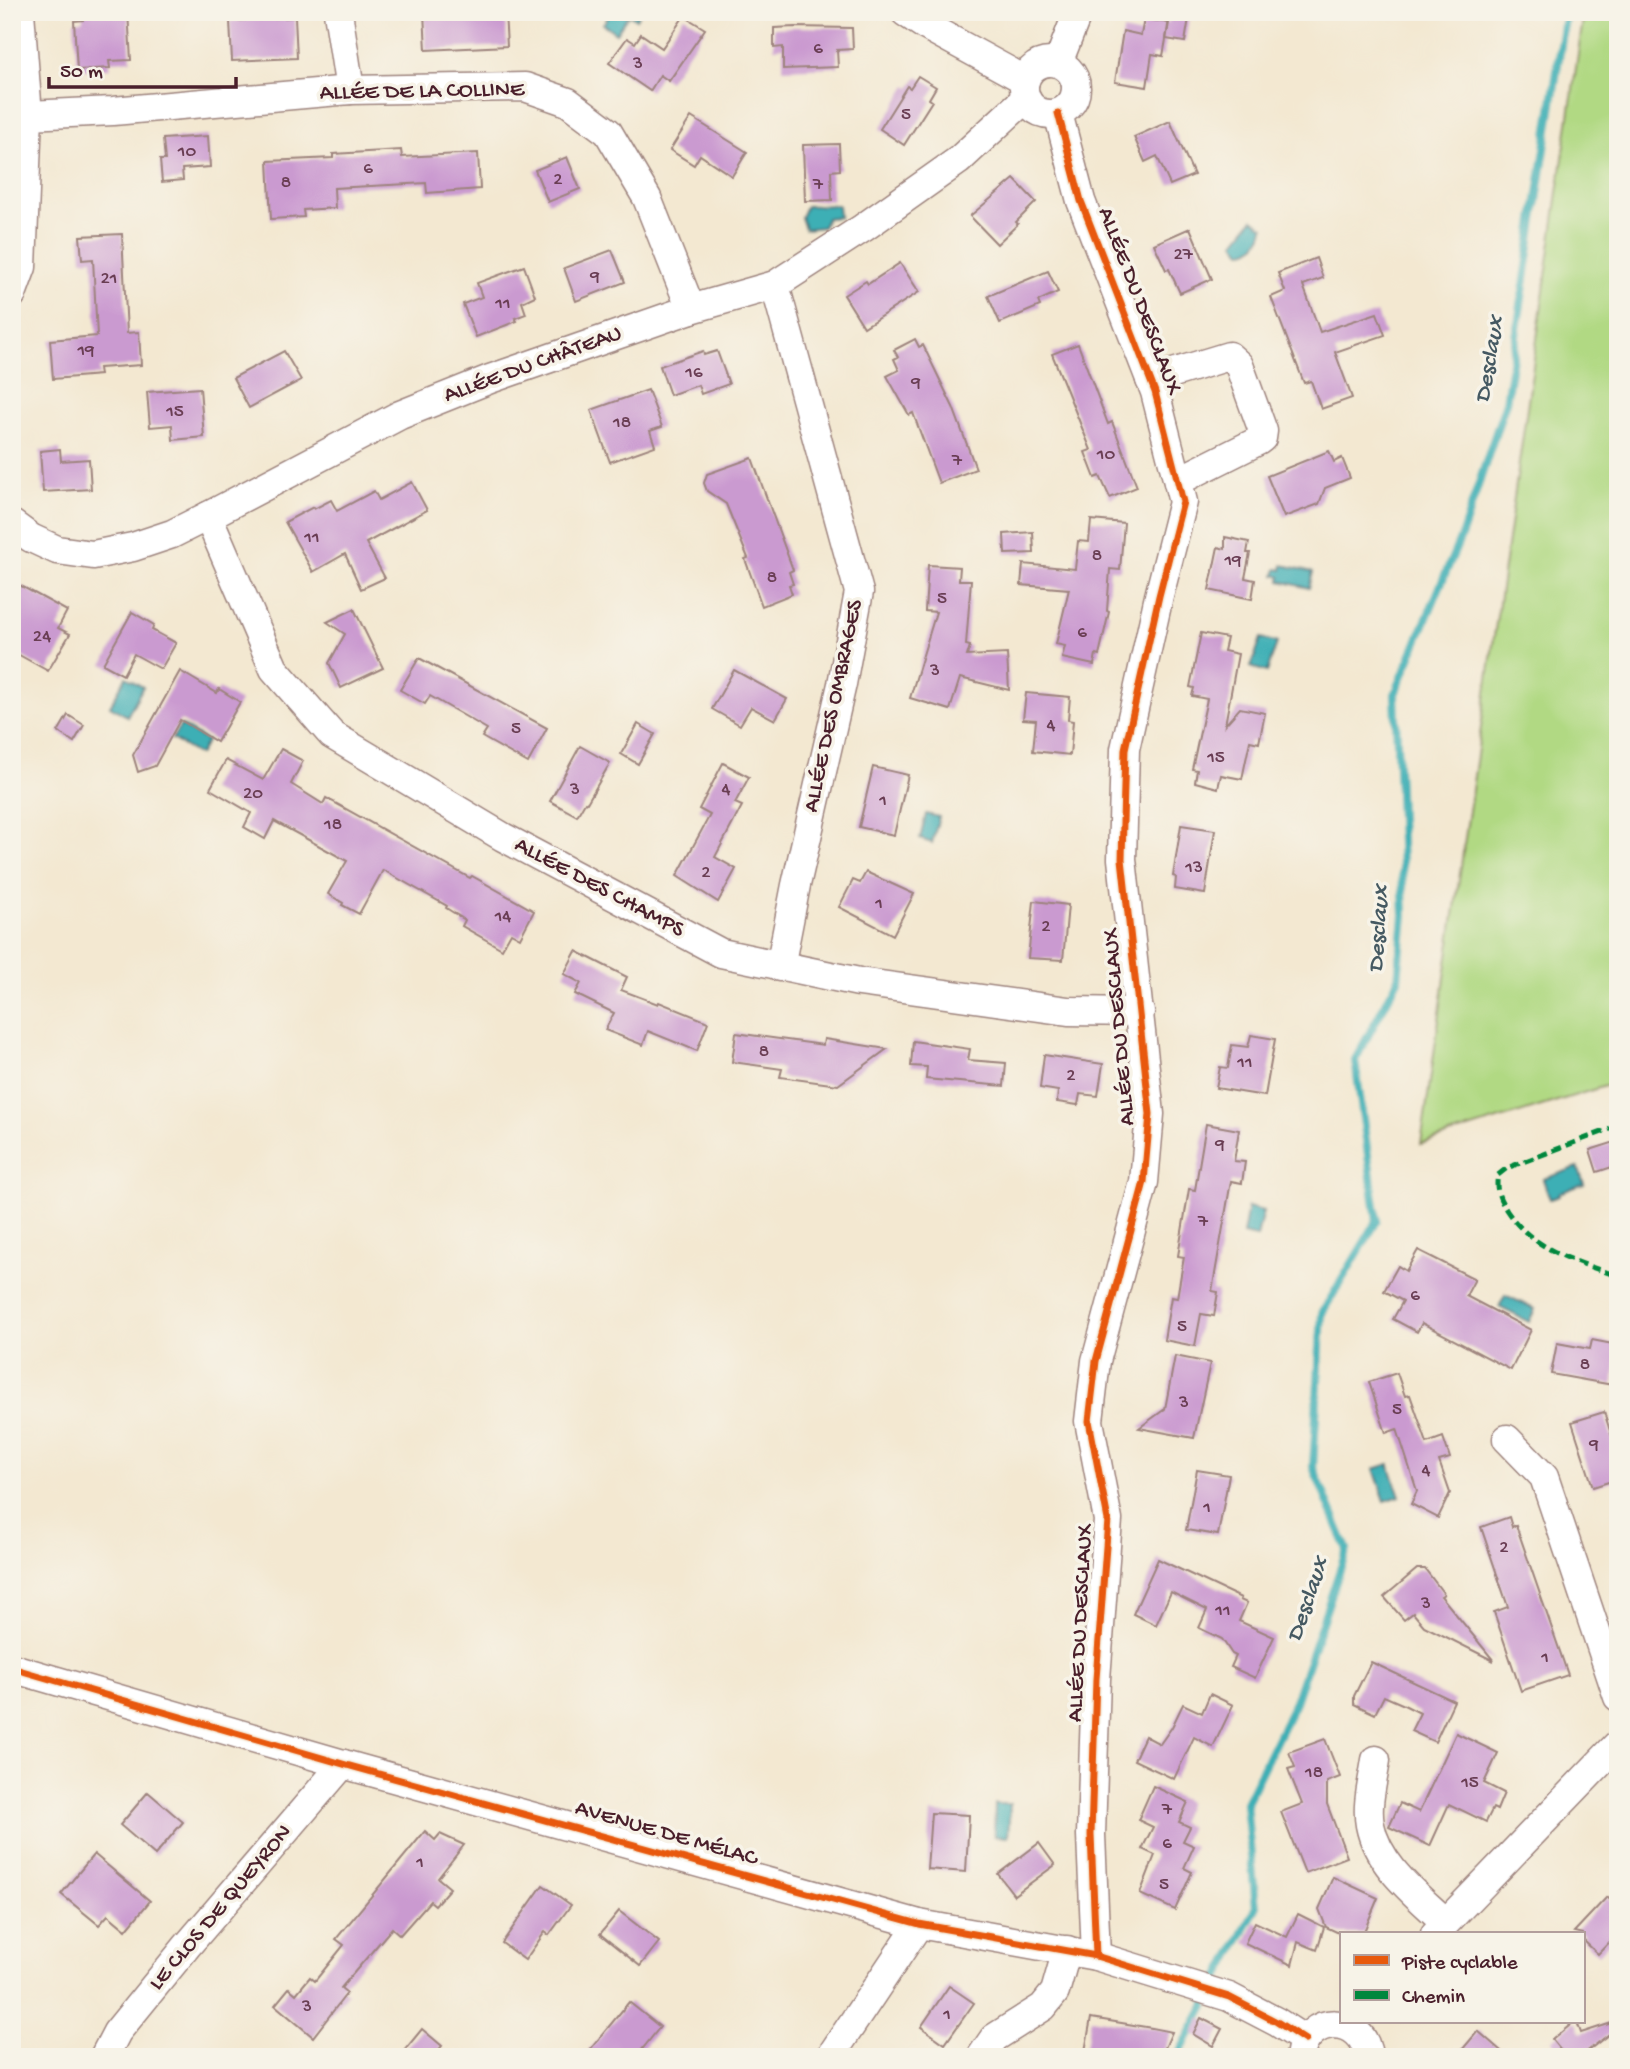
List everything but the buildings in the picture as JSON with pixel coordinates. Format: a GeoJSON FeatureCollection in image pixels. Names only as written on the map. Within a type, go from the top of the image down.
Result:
{"type":"FeatureCollection","features":[{"type":"Feature","properties":{"kind":"street"},"geometry":{"type":"LineString","coordinates":[[14,288],[22,267],[28,115],[20,12]]}},
{"type":"Feature","properties":{"kind":"street"},"geometry":{"type":"LineString","coordinates":[[338,12],[350,90]]}},
{"type":"Feature","properties":{"kind":"street"},"geometry":{"type":"LineString","coordinates":[[905,12],[1026,89]]}},
{"type":"Feature","properties":{"kind":"street"},"geometry":{"type":"LineString","coordinates":[[1058,64],[1078,12]]}},
{"type":"Feature","properties":{"kind":"street"},"geometry":{"type":"LineString","coordinates":[[1042,63],[1058,64],[1071,73],[1076,88],[1071,103],[1058,113],[1035,110],[1026,89],[1029,73],[1042,63]]}},
{"type":"Feature","properties":{"kind":"street","name":"ALLÉE DE LA COLLINE"},"geometry":{"type":"LineString","coordinates":[[28,115],[113,111],[350,90],[525,88],[568,102],[608,132],[647,198],[691,309]]}},
{"type":"Feature","properties":{"kind":"street","name":"ALLÉE DU CHÂTEAU"},"geometry":{"type":"LineString","coordinates":[[12,524],[31,538],[57,550],[93,555],[133,547],[172,534],[400,415],[489,379],[691,309],[775,285],[863,229],[959,160],[1026,89]]}},
{"type":"Feature","properties":{"kind":"street","name":"ALLÉE DU DESCLAUX"},"geometry":{"type":"LineString","coordinates":[[1058,113],[1081,201],[1155,392],[1183,502],[1125,749],[1122,859],[1150,1114],[1144,1182],[1096,1361],[1089,1421],[1108,1520],[1096,1679],[1092,1809],[1096,1956]]}},
{"type":"Feature","properties":{"kind":"street","name":"ALLÉE DES OMBRAGES"},"geometry":{"type":"LineString","coordinates":[[775,285],[859,592],[842,684],[780,967]]}},
{"type":"Feature","properties":{"kind":"street","name":"ALLÉE DU DESCLAUX"},"geometry":{"type":"LineString","coordinates":[[1150,380],[1225,357],[1233,358],[1263,430],[1262,438],[1258,442],[1178,481]]}},
{"type":"Feature","properties":{"kind":"street","name":"ALLÉE DES CHAMPS"},"geometry":{"type":"LineString","coordinates":[[208,516],[274,668],[332,736],[503,837],[721,953],[859,982],[1069,1011],[1140,1012]]}},
{"type":"Feature","properties":{"kind":"street"},"geometry":{"type":"LineString","coordinates":[[1507,1438],[1544,1477],[1618,1697]]}},
{"type":"Feature","properties":{"kind":"street","name":"AVENUE DE MÉLAC"},"geometry":{"type":"LineString","coordinates":[[12,1668],[343,1764],[919,1924],[1096,1956],[1197,1985],[1229,1997],[1277,2022],[1302,2048]]}},
{"type":"Feature","properties":{"kind":"street"},"geometry":{"type":"LineString","coordinates":[[1376,1760],[1370,1797],[1370,1823],[1375,1843],[1390,1867],[1440,1928],[1618,1745]]}},
{"type":"Feature","properties":{"kind":"street","name":"LE CLOS DE QUEYRON"},"geometry":{"type":"LineString","coordinates":[[104,2057],[117,2032],[187,1946],[343,1764]]}},
{"type":"Feature","properties":{"kind":"street"},"geometry":{"type":"LineString","coordinates":[[830,2057],[919,1924]]}},
{"type":"Feature","properties":{"kind":"street"},"geometry":{"type":"LineString","coordinates":[[981,2057],[994,2038],[1043,2007],[1055,1992],[1067,1951]]}},
{"type":"Feature","properties":{"kind":"street"},"geometry":{"type":"LineString","coordinates":[[1302,2048],[1312,2031],[1323,2025],[1346,2026],[1362,2037]]}},
{"type":"Feature","properties":{"kind":"green space"},"geometry":{"type":"Polygon","coordinates":[[[1584,12],[1618,12],[1618,1082],[1421,1144],[1584,12]]]}},
{"type":"Feature","properties":{"kind":"water"},"geometry":{"type":"Polygon","coordinates":[[[611,12],[640,12],[636,19],[629,14],[616,33],[603,24],[611,12]]]}},
{"type":"Feature","properties":{"kind":"water"},"geometry":{"type":"Polygon","coordinates":[[[838,205],[839,217],[827,218],[823,227],[805,229],[801,217],[806,206],[838,205]]]}},
{"type":"Feature","properties":{"kind":"water"},"geometry":{"type":"Polygon","coordinates":[[[1253,219],[1264,227],[1262,235],[1254,246],[1242,251],[1235,242],[1253,219]]]}},
{"type":"Feature","properties":{"kind":"water"},"geometry":{"type":"Polygon","coordinates":[[[1283,565],[1313,572],[1309,588],[1280,581],[1281,577],[1275,575],[1277,569],[1282,570],[1283,565]]]}},
{"type":"Feature","properties":{"kind":"water"},"geometry":{"type":"Polygon","coordinates":[[[1261,638],[1277,643],[1267,672],[1251,667],[1261,638]]]}},
{"type":"Feature","properties":{"kind":"water"},"geometry":{"type":"Polygon","coordinates":[[[126,677],[143,687],[127,716],[110,706],[126,677]]]}},
{"type":"Feature","properties":{"kind":"water"},"geometry":{"type":"Polygon","coordinates":[[[181,725],[207,741],[199,755],[172,739],[181,725]]]}},
{"type":"Feature","properties":{"kind":"water"},"geometry":{"type":"Polygon","coordinates":[[[926,814],[939,817],[932,843],[920,839],[926,814]]]}},
{"type":"Feature","properties":{"kind":"water"},"geometry":{"type":"Polygon","coordinates":[[[1578,1167],[1584,1184],[1550,1199],[1543,1179],[1578,1167]]]}},
{"type":"Feature","properties":{"kind":"water"},"geometry":{"type":"Polygon","coordinates":[[[1248,1207],[1263,1211],[1257,1237],[1243,1234],[1248,1207]]]}},
{"type":"Feature","properties":{"kind":"water"},"geometry":{"type":"Polygon","coordinates":[[[1505,1295],[1535,1309],[1529,1322],[1499,1307],[1505,1295]]]}},
{"type":"Feature","properties":{"kind":"water"},"geometry":{"type":"Polygon","coordinates":[[[1389,1464],[1400,1496],[1385,1501],[1374,1469],[1389,1464]]]}},
{"type":"Feature","properties":{"kind":"water"},"geometry":{"type":"Polygon","coordinates":[[[995,1804],[1010,1804],[1008,1837],[994,1836],[995,1804]]]}},
{"type":"Feature","properties":{"kind":"waterway","name":"Desclaux"},"geometry":{"type":"LineString","coordinates":[[1219,1978],[1256,1908],[1246,1803],[1295,1702],[1347,1549],[1313,1467],[1322,1313],[1377,1221],[1355,1060],[1398,980],[1404,915],[1395,694],[1462,534],[1506,402],[1566,12]]}},
{"type":"Feature","properties":{"kind":"waterway","name":"Desclaux"},"geometry":{"type":"LineString","coordinates":[[1177,2057],[1206,2004]]}},
{"type":"Feature","properties":{"kind":"marked path"},"geometry":{"type":"LineString","coordinates":[[1618,1126],[1507,1168],[1498,1175],[1497,1185],[1507,1211],[1517,1224],[1542,1245],[1618,1276]]}},
{"type":"Feature","properties":{"kind":"cycle path"},"geometry":{"type":"LineString","coordinates":[[1058,113],[1081,201],[1155,392],[1183,502],[1125,749],[1122,859],[1150,1114],[1144,1182],[1096,1361],[1089,1421],[1108,1520],[1096,1679],[1091,1835],[1096,1956]]}},
{"type":"Feature","properties":{"kind":"cycle path"},"geometry":{"type":"LineString","coordinates":[[12,1668],[343,1764],[919,1924],[1096,1956],[1229,1997],[1305,2040]]}}]}
